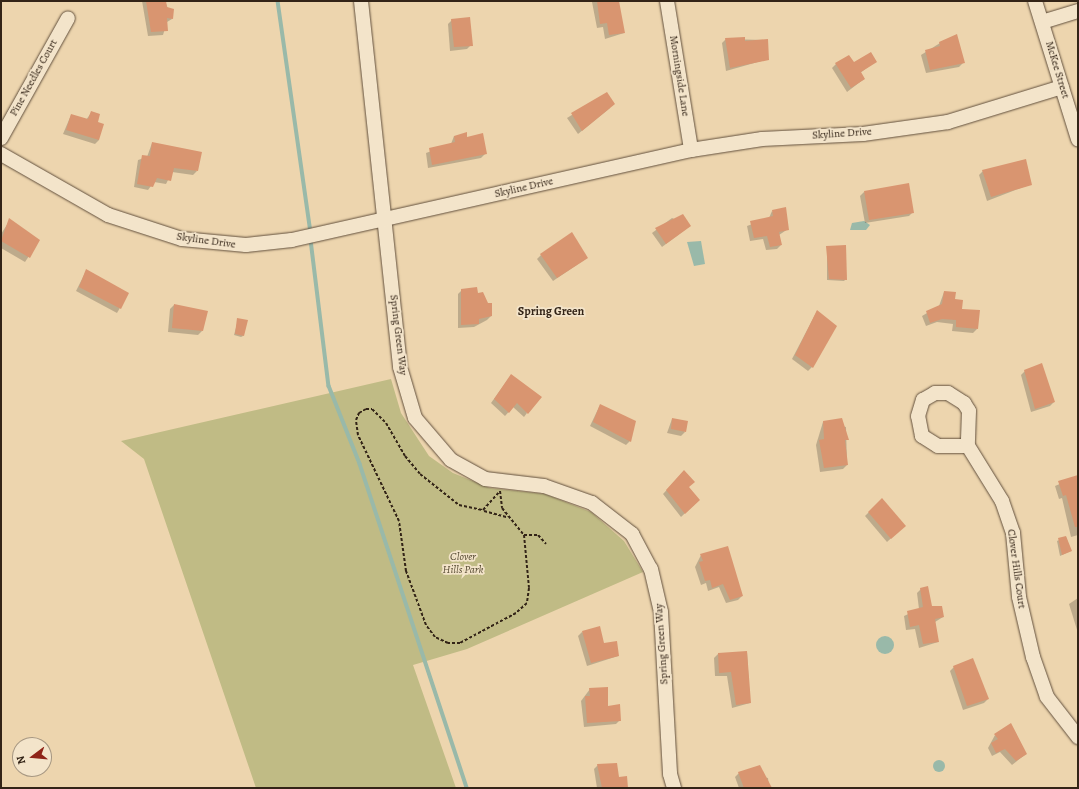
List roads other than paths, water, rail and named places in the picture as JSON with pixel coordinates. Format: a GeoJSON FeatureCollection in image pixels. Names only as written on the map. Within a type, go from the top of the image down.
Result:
{"type":"FeatureCollection","features":[{"type":"Feature","properties":{"kind":"street","name":"Spring Green Way"},"geometry":{"type":"LineString","coordinates":[[361,1],[386,219],[400,367],[414,418],[451,460],[485,479],[544,486],[592,503],[632,534],[651,569],[661,612],[670,774],[674,788]]}},
{"type":"Feature","properties":{"kind":"street","name":"Morningside Lane"},"geometry":{"type":"LineString","coordinates":[[667,1],[691,150]]}},
{"type":"Feature","properties":{"kind":"street","name":"McKee Street"},"geometry":{"type":"LineString","coordinates":[[1035,1],[1078,139]]}},
{"type":"Feature","properties":{"kind":"street"},"geometry":{"type":"LineString","coordinates":[[1042,22],[1078,11]]}},
{"type":"Feature","properties":{"kind":"street","name":"Pine Needles Court"},"geometry":{"type":"LineString","coordinates":[[1,138],[68,18]]}},
{"type":"Feature","properties":{"kind":"street","name":"Skyline Drive"},"geometry":{"type":"LineString","coordinates":[[1,154],[108,215],[182,239],[231,246],[292,240],[691,150],[762,139],[863,134],[948,122],[1062,87]]}},
{"type":"Feature","properties":{"kind":"street"},"geometry":{"type":"LineString","coordinates":[[942,392],[964,403],[971,423],[968,446],[938,446],[922,436],[918,416],[923,400],[942,392]]}},
{"type":"Feature","properties":{"kind":"street","name":"Clover Hills Court"},"geometry":{"type":"LineString","coordinates":[[968,446],[1002,501],[1013,533],[1018,597],[1047,697],[1078,737]]}},
{"type":"Feature","properties":{"kind":"waterway"},"geometry":{"type":"LineString","coordinates":[[278,1],[311,234]]}},
{"type":"Feature","properties":{"kind":"waterway"},"geometry":{"type":"LineString","coordinates":[[311,240],[329,386],[360,464],[467,788]]}},
{"type":"Feature","properties":{"kind":"district","name":"Spring Green"},"geometry":{"type":"Point","coordinates":[551,312]}},
{"type":"Feature","properties":{"kind":"park label","name":"Clover Hills Park"},"geometry":{"type":"Point","coordinates":[463,564]}}]}
